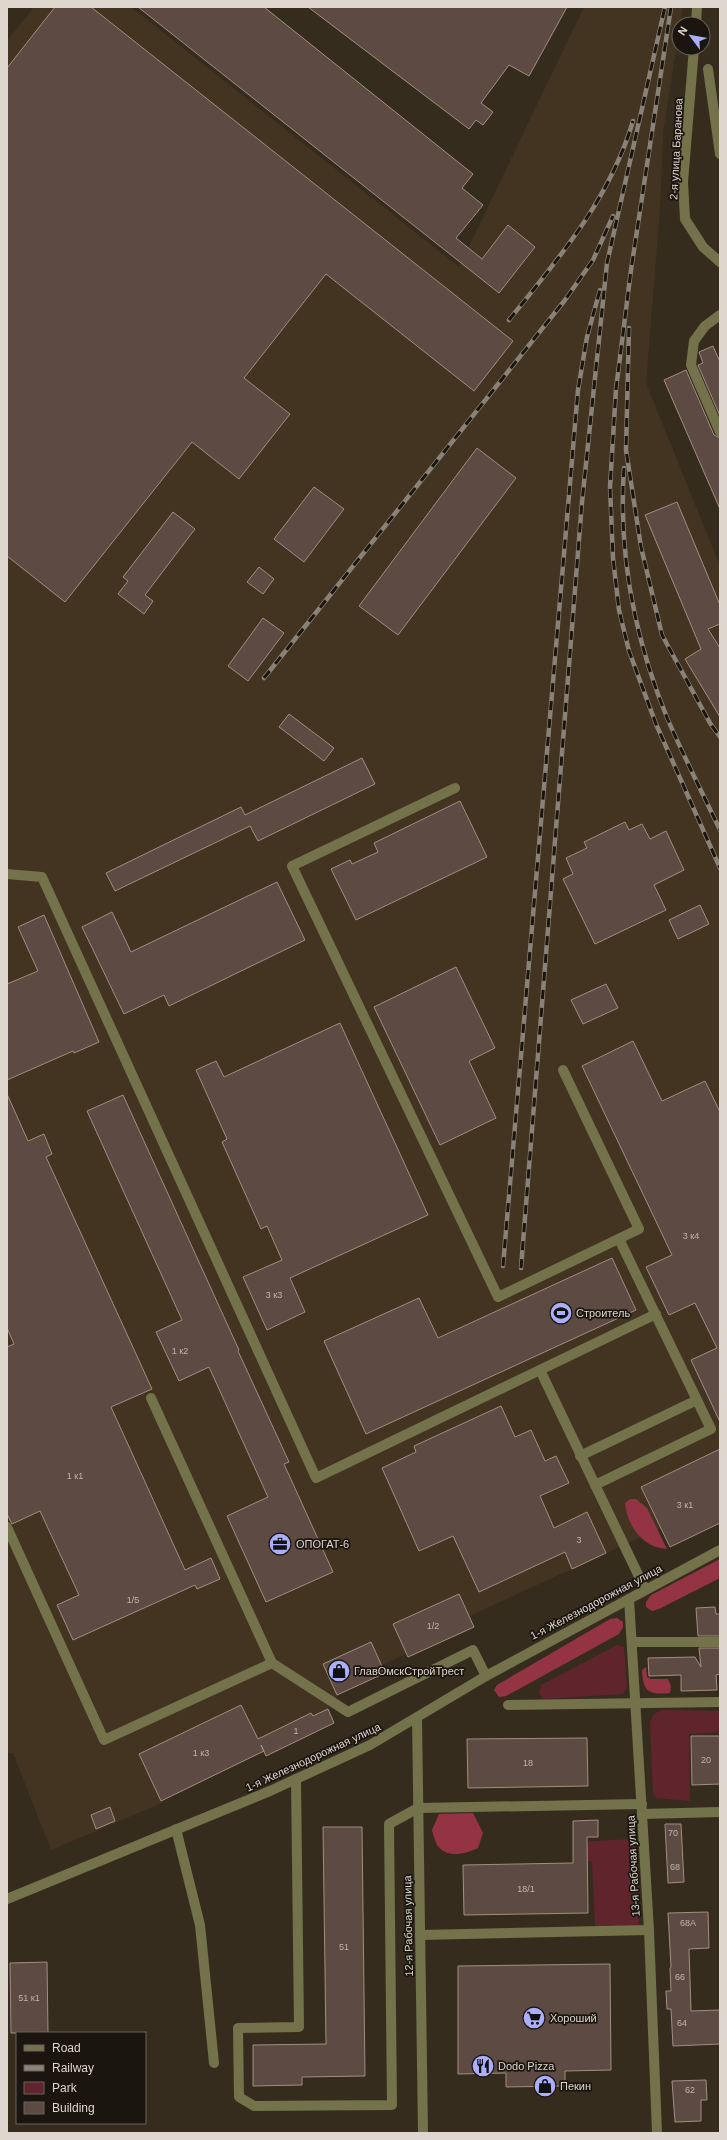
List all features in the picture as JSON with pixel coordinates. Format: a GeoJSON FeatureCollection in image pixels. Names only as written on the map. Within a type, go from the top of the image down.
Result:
{"type":"FeatureCollection","features":[{"type":"Feature","properties":{"kind":"street","name":"2-я улица Баранова"},"geometry":{"type":"LineString","coordinates":[[693,56],[684,182],[685,219],[703,247],[720,262]]}},
{"type":"Feature","properties":{"kind":"street"},"geometry":{"type":"LineString","coordinates":[[708,69],[720,154]]}},
{"type":"Feature","properties":{"kind":"street"},"geometry":{"type":"LineString","coordinates":[[720,315],[705,326],[694,341],[691,365],[720,432]]}},
{"type":"Feature","properties":{"kind":"street"},"geometry":{"type":"LineString","coordinates":[[455,788],[292,866],[498,1297],[639,1229],[563,1070]]}},
{"type":"Feature","properties":{"kind":"street"},"geometry":{"type":"LineString","coordinates":[[7,874],[42,877],[316,1478],[656,1314]]}},
{"type":"Feature","properties":{"kind":"street"},"geometry":{"type":"LineString","coordinates":[[595,1485],[711,1429],[619,1239]]}},
{"type":"Feature","properties":{"kind":"street"},"geometry":{"type":"LineString","coordinates":[[540,1370],[645,1590]]}},
{"type":"Feature","properties":{"kind":"street"},"geometry":{"type":"LineString","coordinates":[[151,1398],[272,1663],[348,1712],[473,1650],[486,1676]]}},
{"type":"Feature","properties":{"kind":"street"},"geometry":{"type":"LineString","coordinates":[[580,1456],[697,1400]]}},
{"type":"Feature","properties":{"kind":"street"},"geometry":{"type":"LineString","coordinates":[[7,1527],[104,1740],[272,1663]]}},
{"type":"Feature","properties":{"kind":"street","name":"1-я Железнодорожная улица"},"geometry":{"type":"LineString","coordinates":[[7,1899],[296,1779],[370,1746],[486,1676],[720,1550]]}},
{"type":"Feature","properties":{"kind":"street","name":"13-я Рабочая улица"},"geometry":{"type":"LineString","coordinates":[[630,1599],[649,1930],[657,2133]]}},
{"type":"Feature","properties":{"kind":"street"},"geometry":{"type":"LineString","coordinates":[[632,1642],[720,1642]]}},
{"type":"Feature","properties":{"kind":"street"},"geometry":{"type":"LineString","coordinates":[[508,1705],[720,1702]]}},
{"type":"Feature","properties":{"kind":"street","name":"12-я Рабочая улица"},"geometry":{"type":"LineString","coordinates":[[417,1719],[423,2133]]}},
{"type":"Feature","properties":{"kind":"street"},"geometry":{"type":"LineString","coordinates":[[296,1779],[299,2027],[238,2028],[239,2097],[254,2106],[392,2105],[389,1824],[418,1808],[642,1809],[720,1812]]}},
{"type":"Feature","properties":{"kind":"street"},"geometry":{"type":"LineString","coordinates":[[176,1829],[200,1925],[214,2063]]}},
{"type":"Feature","properties":{"kind":"street"},"geometry":{"type":"LineString","coordinates":[[420,1935],[649,1930]]}},
{"type":"Feature","properties":{"kind":"shaded area"},"geometry":{"type":"Polygon","coordinates":[[[34,7],[131,7],[459,267],[584,7],[683,7],[682,16],[671,16],[671,56],[675,56],[663,132],[660,209],[646,383],[720,566],[720,1523],[670,1547],[661,1528],[469,1616],[474,1627],[408,1657],[406,1654],[382,1665],[385,1673],[337,1695],[328,1709],[334,1723],[266,1756],[264,1751],[162,1801],[162,1803],[51,1850],[13,1753],[7,1753],[7,41],[34,7]]]}},
{"type":"Feature","properties":{"kind":"shaded area"},"geometry":{"type":"Polygon","coordinates":[[[630,1499],[636,1499],[647,1508],[667,1549],[658,1548],[651,1545],[638,1534],[626,1512],[625,1503],[630,1499]]]}},
{"type":"Feature","properties":{"kind":"shaded area"},"geometry":{"type":"Polygon","coordinates":[[[720,1559],[720,1578],[659,1609],[652,1611],[646,1607],[646,1602],[651,1595],[720,1559]]]}},
{"type":"Feature","properties":{"kind":"shaded area"},"geometry":{"type":"Polygon","coordinates":[[[617,1618],[623,1622],[623,1627],[619,1634],[506,1696],[499,1697],[494,1690],[497,1685],[610,1619],[617,1618]]]}},
{"type":"Feature","properties":{"kind":"shaded area"},"geometry":{"type":"Polygon","coordinates":[[[646,1667],[647,1677],[651,1679],[668,1679],[671,1686],[670,1693],[657,1693],[648,1690],[644,1683],[642,1670],[646,1667]]]}},
{"type":"Feature","properties":{"kind":"shaded area"},"geometry":{"type":"Polygon","coordinates":[[[473,1813],[483,1833],[478,1848],[468,1852],[451,1854],[441,1849],[437,1845],[432,1830],[439,1814],[473,1813]]]}},
{"type":"Feature","properties":{"kind":"green space"},"geometry":{"type":"Polygon","coordinates":[[[617,1645],[624,1647],[627,1687],[623,1694],[544,1699],[539,1693],[541,1685],[617,1645]]]}},
{"type":"Feature","properties":{"kind":"green space"},"geometry":{"type":"Polygon","coordinates":[[[661,1710],[720,1711],[720,1732],[689,1734],[690,1801],[656,1798],[653,1793],[650,1722],[653,1715],[661,1710]]]}},
{"type":"Feature","properties":{"kind":"green space"},"geometry":{"type":"Polygon","coordinates":[[[634,1839],[639,1926],[595,1926],[592,1861],[573,1862],[574,1842],[634,1839]]]}},
{"type":"Feature","properties":{"kind":"building"},"geometry":{"type":"Polygon","coordinates":[[[55,7],[91,7],[513,341],[474,391],[326,274],[244,378],[290,414],[239,479],[192,442],[65,602],[7,556],[7,68],[55,7]]]}},
{"type":"Feature","properties":{"kind":"building"},"geometry":{"type":"Polygon","coordinates":[[[138,7],[264,7],[473,174],[462,188],[483,205],[456,238],[482,259],[508,225],[535,247],[499,293],[138,7]]]}},
{"type":"Feature","properties":{"kind":"building"},"geometry":{"type":"Polygon","coordinates":[[[308,7],[567,7],[529,76],[509,65],[481,103],[493,112],[483,125],[476,120],[469,129],[308,7]]]}},
{"type":"Feature","properties":{"kind":"building"},"geometry":{"type":"Polygon","coordinates":[[[713,346],[720,362],[720,416],[698,365],[703,363],[699,352],[713,346]]]}},
{"type":"Feature","properties":{"kind":"building"},"geometry":{"type":"Polygon","coordinates":[[[686,370],[714,435],[720,438],[720,509],[664,380],[686,370]]]}},
{"type":"Feature","properties":{"kind":"building"},"geometry":{"type":"Polygon","coordinates":[[[477,448],[516,478],[398,635],[359,606],[477,448]]]}},
{"type":"Feature","properties":{"kind":"building"},"geometry":{"type":"Polygon","coordinates":[[[314,487],[344,509],[304,562],[274,539],[314,487]]]}},
{"type":"Feature","properties":{"kind":"building"},"geometry":{"type":"Polygon","coordinates":[[[677,502],[720,605],[720,624],[708,629],[720,648],[720,717],[685,659],[701,649],[645,515],[677,502]]]}},
{"type":"Feature","properties":{"kind":"building"},"geometry":{"type":"Polygon","coordinates":[[[173,512],[195,529],[145,595],[153,601],[144,614],[118,594],[128,581],[123,577],[173,512]]]}},
{"type":"Feature","properties":{"kind":"building"},"geometry":{"type":"Polygon","coordinates":[[[259,567],[274,579],[263,594],[247,582],[259,567]]]}},
{"type":"Feature","properties":{"kind":"building"},"geometry":{"type":"Polygon","coordinates":[[[263,618],[284,633],[248,681],[228,666],[263,618]]]}},
{"type":"Feature","properties":{"kind":"building"},"geometry":{"type":"Polygon","coordinates":[[[289,714],[334,748],[324,761],[279,727],[289,714]]]}},
{"type":"Feature","properties":{"kind":"building"},"geometry":{"type":"Polygon","coordinates":[[[362,758],[375,784],[258,841],[250,826],[115,891],[106,873],[241,807],[245,815],[362,758]]]}},
{"type":"Feature","properties":{"kind":"building"},"geometry":{"type":"Polygon","coordinates":[[[460,801],[487,857],[356,920],[331,869],[350,860],[352,864],[378,852],[374,843],[460,801]]]}},
{"type":"Feature","properties":{"kind":"building"},"geometry":{"type":"Polygon","coordinates":[[[625,822],[629,830],[642,824],[650,839],[666,831],[684,870],[654,885],[666,910],[595,944],[563,879],[573,874],[566,858],[587,848],[584,842],[625,822]]]}},
{"type":"Feature","properties":{"kind":"building"},"geometry":{"type":"Polygon","coordinates":[[[277,882],[305,940],[169,1006],[164,995],[124,1014],[82,927],[112,912],[131,952],[277,882]]]}},
{"type":"Feature","properties":{"kind":"building"},"geometry":{"type":"Polygon","coordinates":[[[700,905],[709,924],[678,939],[669,920],[700,905]]]}},
{"type":"Feature","properties":{"kind":"building"},"geometry":{"type":"Polygon","coordinates":[[[44,915],[99,1042],[74,1053],[73,1051],[7,1080],[7,984],[38,971],[18,927],[44,915]]]}},
{"type":"Feature","properties":{"kind":"building"},"geometry":{"type":"Polygon","coordinates":[[[456,967],[495,1048],[469,1061],[496,1118],[440,1145],[374,1007],[456,967]]]}},
{"type":"Feature","properties":{"kind":"building"},"geometry":{"type":"Polygon","coordinates":[[[606,984],[618,1008],[583,1024],[571,1000],[606,984]]]}},
{"type":"Feature","properties":{"kind":"building"},"geometry":{"type":"Polygon","coordinates":[[[340,1023],[428,1215],[290,1278],[305,1312],[267,1330],[243,1277],[282,1260],[267,1226],[261,1229],[222,1142],[227,1139],[196,1070],[216,1061],[224,1077],[340,1023]]]}},
{"type":"Feature","properties":{"kind":"building"},"geometry":{"type":"Polygon","coordinates":[[[633,1041],[662,1101],[705,1081],[720,1112],[720,1422],[691,1360],[717,1348],[695,1303],[669,1315],[646,1267],[672,1255],[582,1066],[633,1041]]]}},
{"type":"Feature","properties":{"kind":"building"},"geometry":{"type":"Polygon","coordinates":[[[7,1094],[28,1141],[44,1134],[52,1154],[46,1157],[152,1389],[111,1407],[185,1570],[211,1558],[220,1579],[197,1589],[195,1585],[73,1640],[57,1605],[79,1595],[40,1511],[12,1524],[7,1514],[7,1347],[14,1344],[7,1328],[7,1094]]]}},
{"type":"Feature","properties":{"kind":"building"},"geometry":{"type":"Polygon","coordinates":[[[123,1095],[289,1462],[284,1464],[333,1572],[266,1602],[227,1516],[268,1497],[209,1367],[179,1381],[156,1332],[182,1320],[87,1111],[123,1095]]]}},
{"type":"Feature","properties":{"kind":"building"},"geometry":{"type":"Polygon","coordinates":[[[612,1258],[636,1310],[366,1434],[324,1341],[419,1298],[438,1338],[612,1258]]]}},
{"type":"Feature","properties":{"kind":"building"},"geometry":{"type":"Polygon","coordinates":[[[501,1406],[515,1437],[531,1430],[545,1461],[556,1456],[569,1483],[540,1496],[554,1528],[587,1512],[606,1553],[572,1569],[565,1552],[479,1592],[453,1536],[419,1551],[382,1468],[416,1452],[414,1446],[501,1406]]]}},
{"type":"Feature","properties":{"kind":"building"},"geometry":{"type":"Polygon","coordinates":[[[720,1449],[720,1523],[670,1547],[641,1487],[720,1449]]]}},
{"type":"Feature","properties":{"kind":"building"},"geometry":{"type":"Polygon","coordinates":[[[459,1594],[474,1627],[408,1657],[393,1624],[459,1594]]]}},
{"type":"Feature","properties":{"kind":"building"},"geometry":{"type":"Polygon","coordinates":[[[715,1607],[716,1614],[720,1614],[720,1636],[698,1636],[696,1608],[715,1607]]]}},
{"type":"Feature","properties":{"kind":"building"},"geometry":{"type":"Polygon","coordinates":[[[371,1642],[385,1673],[337,1695],[323,1664],[371,1642]]]}},
{"type":"Feature","properties":{"kind":"building"},"geometry":{"type":"Polygon","coordinates":[[[699,1648],[720,1648],[720,1674],[716,1675],[717,1690],[681,1691],[681,1675],[649,1676],[648,1658],[695,1657],[701,1667],[699,1648]]]}},
{"type":"Feature","properties":{"kind":"building"},"geometry":{"type":"Polygon","coordinates":[[[241,1705],[258,1739],[311,1713],[313,1716],[328,1709],[334,1723],[266,1756],[264,1751],[161,1801],[139,1754],[241,1705]]]}},
{"type":"Feature","properties":{"kind":"building"},"geometry":{"type":"Polygon","coordinates":[[[691,1736],[720,1736],[720,1784],[692,1785],[691,1736]]]}},
{"type":"Feature","properties":{"kind":"building"},"geometry":{"type":"Polygon","coordinates":[[[587,1738],[588,1786],[468,1788],[467,1739],[587,1738]]]}},
{"type":"Feature","properties":{"kind":"building"},"geometry":{"type":"Polygon","coordinates":[[[110,1807],[115,1821],[96,1829],[91,1815],[110,1807]]]}},
{"type":"Feature","properties":{"kind":"building"},"geometry":{"type":"Polygon","coordinates":[[[598,1820],[598,1837],[587,1837],[588,1913],[464,1915],[463,1865],[573,1863],[573,1821],[598,1820]]]}},
{"type":"Feature","properties":{"kind":"building"},"geometry":{"type":"Polygon","coordinates":[[[665,1824],[681,1824],[684,1882],[668,1883],[665,1824]]]}},
{"type":"Feature","properties":{"kind":"building"},"geometry":{"type":"Polygon","coordinates":[[[323,1827],[362,1827],[365,2076],[302,2077],[302,2085],[253,2086],[253,2045],[326,2044],[323,1827]]]}},
{"type":"Feature","properties":{"kind":"building"},"geometry":{"type":"Polygon","coordinates":[[[708,1912],[709,1948],[689,1949],[691,2011],[720,2010],[720,2044],[673,2046],[671,2009],[667,2009],[666,1991],[671,1991],[668,1913],[708,1912]]]}},
{"type":"Feature","properties":{"kind":"building"},"geometry":{"type":"Polygon","coordinates":[[[47,1962],[48,2032],[11,2033],[10,1963],[47,1962]]]}},
{"type":"Feature","properties":{"kind":"building","name":"Хороший"},"geometry":{"type":"Polygon","coordinates":[[[610,1964],[611,2070],[565,2071],[565,2086],[506,2087],[506,2073],[458,2074],[458,1966],[610,1964]]]}},
{"type":"Feature","properties":{"kind":"building"},"geometry":{"type":"Polygon","coordinates":[[[706,2080],[707,2100],[701,2100],[701,2121],[675,2122],[672,2081],[706,2080]]]}},
{"type":"Feature","properties":{"kind":"railway"},"geometry":{"type":"LineString","coordinates":[[521,1268],[582,502],[607,263],[665,7]]}},
{"type":"Feature","properties":{"kind":"railway"},"geometry":{"type":"LineString","coordinates":[[671,7],[631,270],[616,389],[610,487],[613,558],[619,610],[629,651],[656,724],[720,868]]}},
{"type":"Feature","properties":{"kind":"railway"},"geometry":{"type":"LineString","coordinates":[[509,320],[564,250],[597,202],[611,176],[633,121]]}},
{"type":"Feature","properties":{"kind":"railway"},"geometry":{"type":"LineString","coordinates":[[264,678],[565,300],[593,260],[613,216]]}},
{"type":"Feature","properties":{"kind":"railway"},"geometry":{"type":"LineString","coordinates":[[503,1266],[578,390],[587,337],[600,290]]}},
{"type":"Feature","properties":{"kind":"railway"},"geometry":{"type":"LineString","coordinates":[[629,328],[626,450],[641,547],[662,635],[710,723],[720,737]]}},
{"type":"Feature","properties":{"kind":"railway"},"geometry":{"type":"LineString","coordinates":[[624,468],[623,501],[627,565],[631,597],[646,659],[668,720],[720,830]]}},
{"type":"Feature","properties":{"kind":"place","name":"Строитель"},"geometry":{"type":"Point","coordinates":[561,1313]}},
{"type":"Feature","properties":{"kind":"place","name":"ОПОГАТ-6"},"geometry":{"type":"Point","coordinates":[280,1544]}},
{"type":"Feature","properties":{"kind":"place","name":"ГлавОмскСтройТрест"},"geometry":{"type":"Point","coordinates":[339,1671]}},
{"type":"Feature","properties":{"kind":"place","name":"Хороший"},"geometry":{"type":"Point","coordinates":[534,2018]}},
{"type":"Feature","properties":{"kind":"place","name":"Dodo Pizza"},"geometry":{"type":"Point","coordinates":[483,2066]}},
{"type":"Feature","properties":{"kind":"place","name":"Пекин"},"geometry":{"type":"Point","coordinates":[545,2086]}}]}
